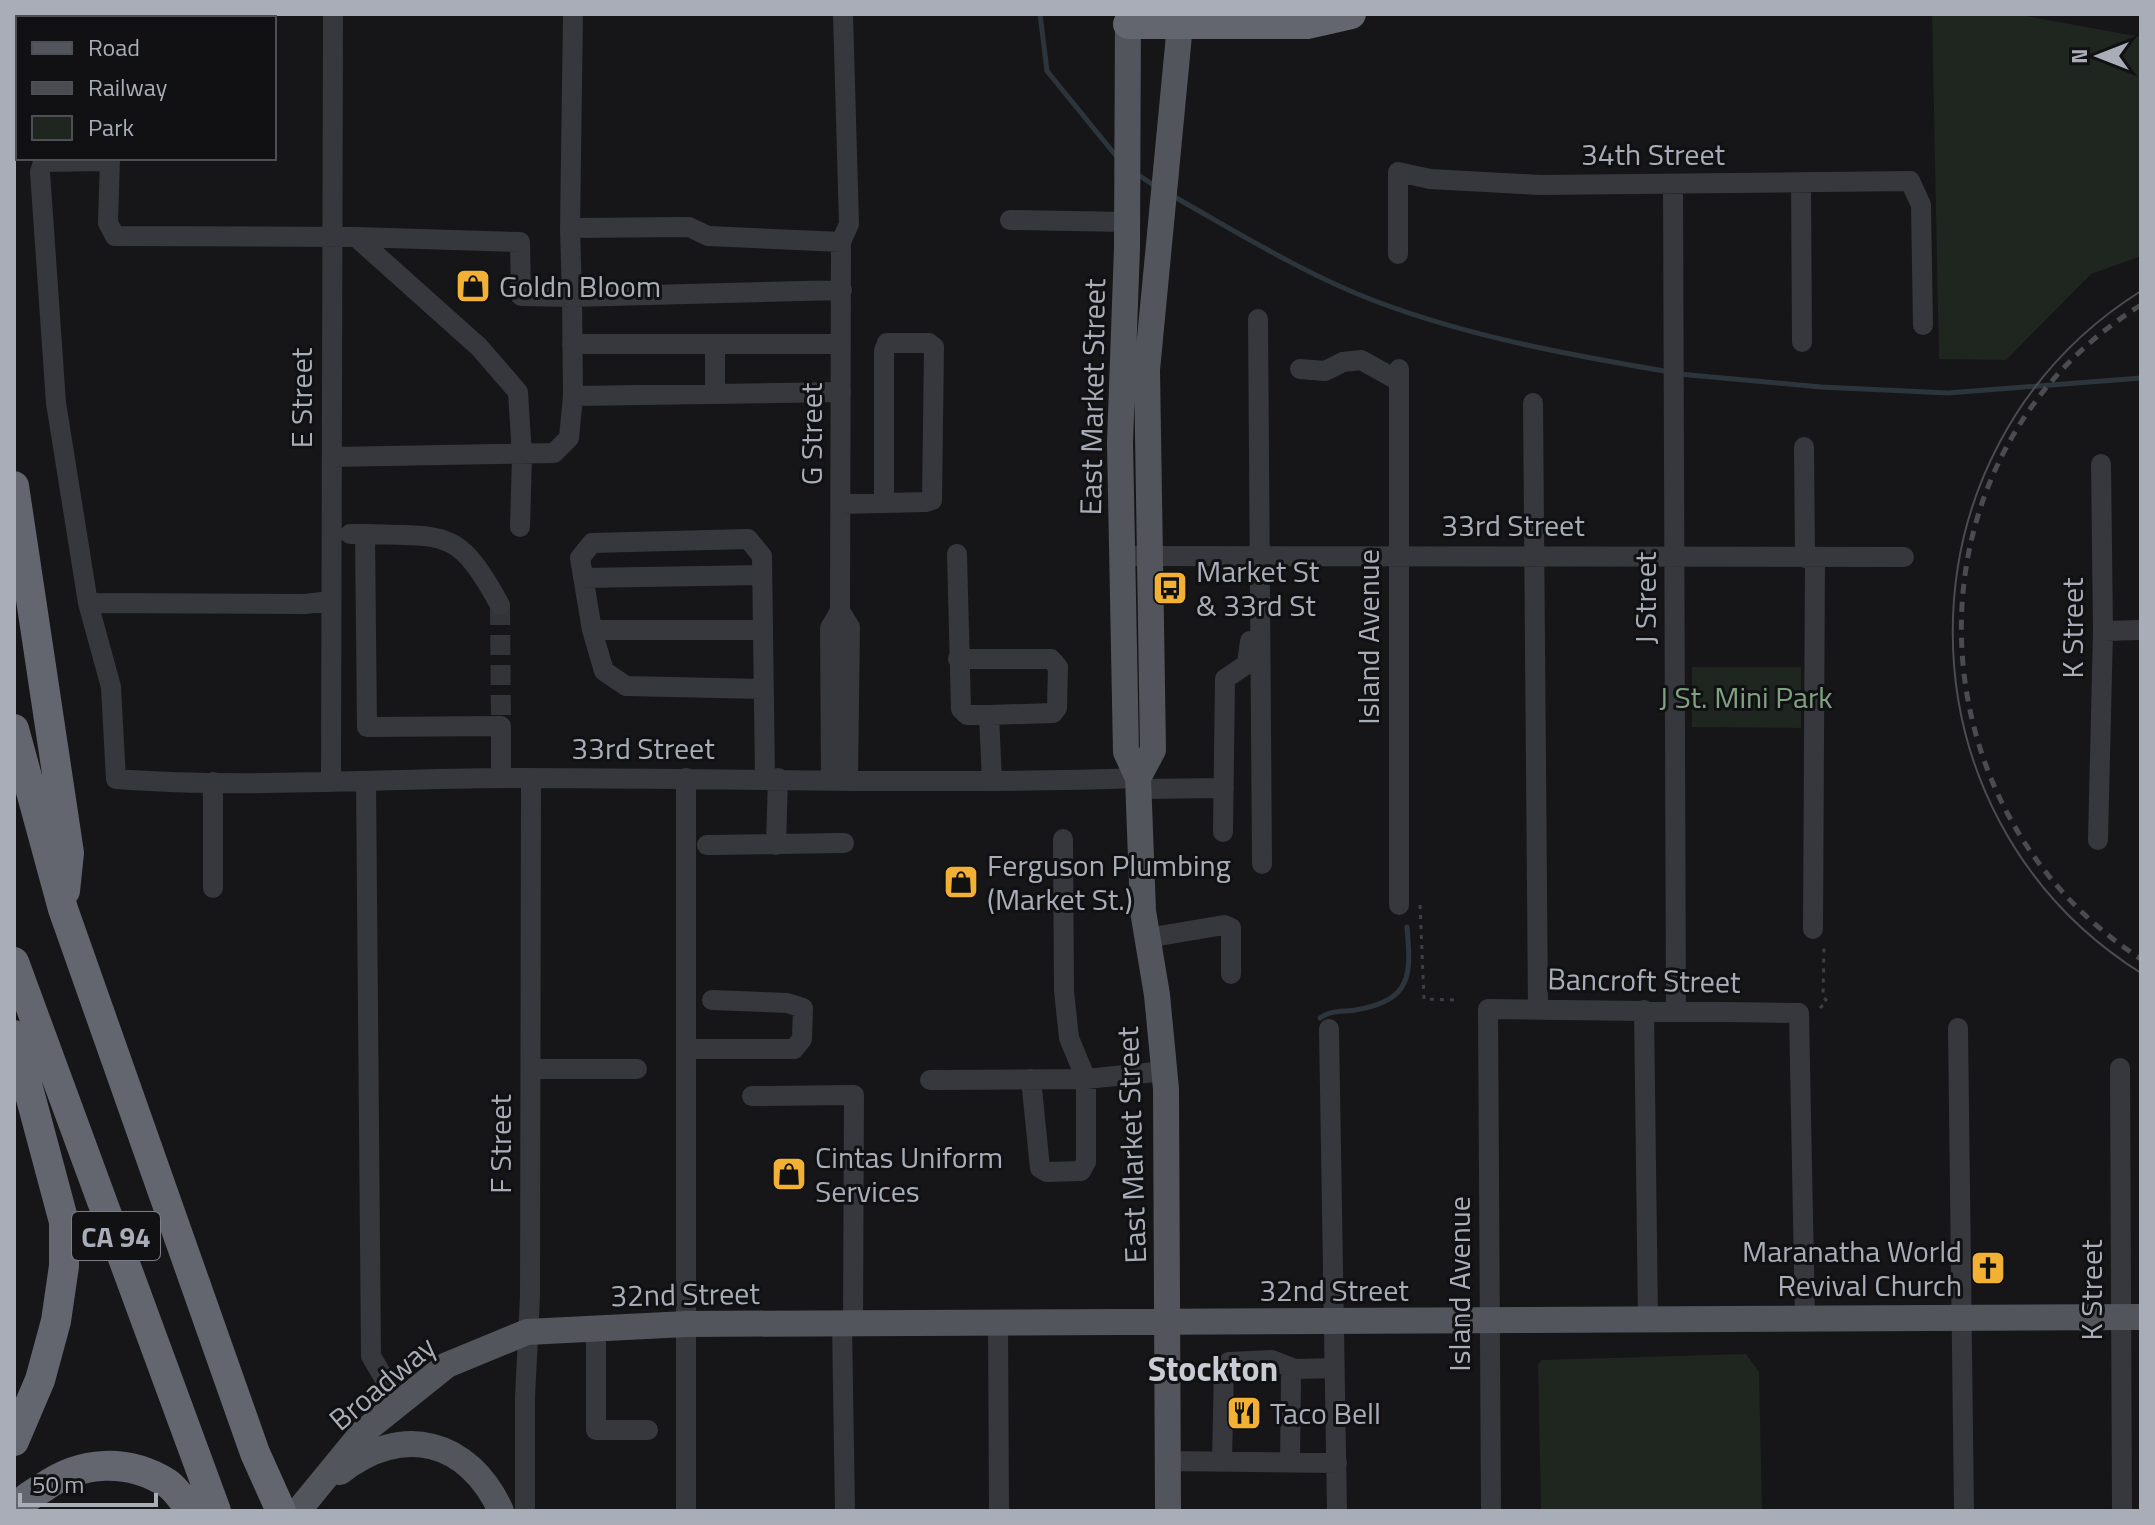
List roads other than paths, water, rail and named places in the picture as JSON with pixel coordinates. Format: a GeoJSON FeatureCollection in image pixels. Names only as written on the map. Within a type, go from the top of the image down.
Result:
{"type":"FeatureCollection","features":[{"type":"Feature","properties":{"kind":"highway"},"geometry":{"type":"LineString","coordinates":[[1128,19],[1307,24],[1351,14]]}},
{"type":"Feature","properties":{"kind":"highway"},"geometry":{"type":"LineString","coordinates":[[14,486],[69,853],[63,909]]}},
{"type":"Feature","properties":{"kind":"highway","name":"CA 94"},"geometry":{"type":"LineString","coordinates":[[14,729],[63,909],[255,1453],[281,1511]]}},
{"type":"Feature","properties":{"kind":"highway","name":"CA 94"},"geometry":{"type":"LineString","coordinates":[[14,962],[216,1511]]}},
{"type":"Feature","properties":{"kind":"highway"},"geometry":{"type":"LineString","coordinates":[[14,1035],[64,1222],[56,1321],[40,1380],[14,1441]]}},
{"type":"Feature","properties":{"kind":"highway"},"geometry":{"type":"LineString","coordinates":[[16,1511],[21,1503],[64,1473],[101,1464],[129,1468],[169,1484],[192,1511]]}},
{"type":"Feature","properties":{"kind":"main road","name":"East Market Street"},"geometry":{"type":"LineString","coordinates":[[1128,19],[1127,222],[1120,443],[1126,752],[1138,784],[1143,911],[1157,995],[1165,1071],[1168,1511]]}},
{"type":"Feature","properties":{"kind":"main road","name":"East Market Street"},"geometry":{"type":"LineString","coordinates":[[1138,784],[1153,750],[1147,370],[1181,19]]}},
{"type":"Feature","properties":{"kind":"main road","name":"32nd Street"},"geometry":{"type":"LineString","coordinates":[[527,1332],[686,1324],[2131,1318]]}},
{"type":"Feature","properties":{"kind":"main road","name":"Broadway"},"geometry":{"type":"LineString","coordinates":[[305,1503],[362,1433],[447,1365],[527,1332]]}},
{"type":"Feature","properties":{"kind":"main road"},"geometry":{"type":"LineString","coordinates":[[305,1503],[352,1463],[387,1447],[416,1443],[444,1448],[471,1465],[493,1493],[501,1511]]}},
{"type":"Feature","properties":{"kind":"street","name":"E Street"},"geometry":{"type":"LineString","coordinates":[[331,782],[330,236],[333,14]]}},
{"type":"Feature","properties":{"kind":"street"},"geometry":{"type":"LineString","coordinates":[[332,457],[522,456],[554,453],[564,447],[571,429],[573,396],[570,228],[573,14]]}},
{"type":"Feature","properties":{"kind":"street","name":"G Street"},"geometry":{"type":"LineString","coordinates":[[839,779],[850,627],[840,611],[841,250],[849,224],[843,14]]}},
{"type":"Feature","properties":{"kind":"street"},"geometry":{"type":"LineString","coordinates":[[88,160],[43,162],[40,172],[56,403],[88,603],[305,604],[330,601]]}},
{"type":"Feature","properties":{"kind":"street"},"geometry":{"type":"LineString","coordinates":[[110,160],[108,223],[115,236],[330,236],[520,242],[521,296],[842,290]]}},
{"type":"Feature","properties":{"kind":"street","name":"34th Street"},"geometry":{"type":"LineString","coordinates":[[1398,254],[1398,172],[1430,179],[1540,185],[1910,181],[1921,205],[1923,325]]}},
{"type":"Feature","properties":{"kind":"street"},"geometry":{"type":"LineString","coordinates":[[1801,183],[1802,342]]}},
{"type":"Feature","properties":{"kind":"street","name":"J Street"},"geometry":{"type":"LineString","coordinates":[[1673,185],[1676,1011]]}},
{"type":"Feature","properties":{"kind":"street"},"geometry":{"type":"LineString","coordinates":[[1010,220],[1127,222]]}},
{"type":"Feature","properties":{"kind":"street"},"geometry":{"type":"LineString","coordinates":[[570,228],[689,227],[708,236],[841,250]]}},
{"type":"Feature","properties":{"kind":"street"},"geometry":{"type":"LineString","coordinates":[[356,237],[479,347],[518,392],[522,456],[520,527]]}},
{"type":"Feature","properties":{"kind":"street"},"geometry":{"type":"LineString","coordinates":[[1223,832],[1225,679],[1247,664],[1250,658],[1255,554],[1258,319]]}},
{"type":"Feature","properties":{"kind":"street"},"geometry":{"type":"LineString","coordinates":[[841,504],[884,503],[926,502],[934,492],[934,347],[929,343],[887,343],[884,351],[884,503]]}},
{"type":"Feature","properties":{"kind":"street"},"geometry":{"type":"LineString","coordinates":[[572,344],[841,344]]}},
{"type":"Feature","properties":{"kind":"street"},"geometry":{"type":"LineString","coordinates":[[715,344],[715,394]]}},
{"type":"Feature","properties":{"kind":"street","name":"Island Avenue"},"geometry":{"type":"LineString","coordinates":[[1300,369],[1325,371],[1343,362],[1361,360],[1399,375],[1399,905]]}},
{"type":"Feature","properties":{"kind":"street"},"geometry":{"type":"LineString","coordinates":[[573,396],[841,392]]}},
{"type":"Feature","properties":{"kind":"street"},"geometry":{"type":"LineString","coordinates":[[1533,403],[1538,1009]]}},
{"type":"Feature","properties":{"kind":"street"},"geometry":{"type":"LineString","coordinates":[[1804,447],[1810,558],[1818,932]]}},
{"type":"Feature","properties":{"kind":"street","name":"K Street"},"geometry":{"type":"LineString","coordinates":[[2098,840],[2103,631],[2101,464]]}},
{"type":"Feature","properties":{"kind":"street"},"geometry":{"type":"LineString","coordinates":[[500,605],[475,564],[456,543],[421,536],[358,534],[367,727],[501,726],[501,778]]}},
{"type":"Feature","properties":{"kind":"street"},"geometry":{"type":"LineString","coordinates":[[763,689],[626,686],[604,671],[592,630],[580,558],[592,543],[748,539],[762,556],[763,689],[776,845]]}},
{"type":"Feature","properties":{"kind":"street"},"geometry":{"type":"LineString","coordinates":[[957,554],[958,659],[964,714],[1053,713],[1057,708],[1055,661],[958,659]]}},
{"type":"Feature","properties":{"kind":"street"},"geometry":{"type":"LineString","coordinates":[[1255,554],[1262,864]]}},
{"type":"Feature","properties":{"kind":"street","name":"33rd Street"},"geometry":{"type":"LineString","coordinates":[[1121,556],[1904,557]]}},
{"type":"Feature","properties":{"kind":"street"},"geometry":{"type":"LineString","coordinates":[[583,578],[762,575]]}},
{"type":"Feature","properties":{"kind":"street","name":"33rd Street"},"geometry":{"type":"LineString","coordinates":[[88,603],[97,646],[111,687],[116,779],[148,782],[331,782],[501,778],[771,778],[1224,788]]}},
{"type":"Feature","properties":{"kind":"street"},"geometry":{"type":"LineString","coordinates":[[592,630],[763,630]]}},
{"type":"Feature","properties":{"kind":"street"},"geometry":{"type":"LineString","coordinates":[[2103,631],[2141,630]]}},
{"type":"Feature","properties":{"kind":"street"},"geometry":{"type":"LineString","coordinates":[[989,715],[992,781]]}},
{"type":"Feature","properties":{"kind":"street","name":"F Street"},"geometry":{"type":"LineString","coordinates":[[525,1511],[531,778]]}},
{"type":"Feature","properties":{"kind":"street"},"geometry":{"type":"LineString","coordinates":[[686,778],[686,1511]]}},
{"type":"Feature","properties":{"kind":"street"},"geometry":{"type":"LineString","coordinates":[[366,781],[371,1356],[399,1404]]}},
{"type":"Feature","properties":{"kind":"street"},"geometry":{"type":"LineString","coordinates":[[213,782],[213,888]]}},
{"type":"Feature","properties":{"kind":"street"},"geometry":{"type":"LineString","coordinates":[[1031,1079],[1038,1162],[1047,1172],[1084,1168],[1086,1079],[1069,1038],[1064,991],[1063,839]]}},
{"type":"Feature","properties":{"kind":"street"},"geometry":{"type":"LineString","coordinates":[[707,845],[844,843]]}},
{"type":"Feature","properties":{"kind":"street"},"geometry":{"type":"LineString","coordinates":[[1147,938],[1204,926],[1231,928],[1231,974]]}},
{"type":"Feature","properties":{"kind":"street"},"geometry":{"type":"LineString","coordinates":[[686,1049],[794,1049],[802,1039],[803,1008],[787,1003],[712,1000]]}},
{"type":"Feature","properties":{"kind":"street","name":"Island Avenue"},"geometry":{"type":"LineString","coordinates":[[1488,1009],[1491,1511]]}},
{"type":"Feature","properties":{"kind":"street","name":"Bancroft Street"},"geometry":{"type":"LineString","coordinates":[[1488,1009],[1799,1013],[1805,1320]]}},
{"type":"Feature","properties":{"kind":"street"},"geometry":{"type":"LineString","coordinates":[[1644,1010],[1648,1320]]}},
{"type":"Feature","properties":{"kind":"street"},"geometry":{"type":"LineString","coordinates":[[1958,1028],[1964,1511]]}},
{"type":"Feature","properties":{"kind":"street"},"geometry":{"type":"LineString","coordinates":[[1329,1029],[1337,1511]]}},
{"type":"Feature","properties":{"kind":"street","name":"K Street"},"geometry":{"type":"LineString","coordinates":[[2120,1068],[2131,1318],[2131,1406],[2122,1511]]}},
{"type":"Feature","properties":{"kind":"street"},"geometry":{"type":"LineString","coordinates":[[531,1069],[637,1069]]}},
{"type":"Feature","properties":{"kind":"street"},"geometry":{"type":"LineString","coordinates":[[930,1080],[1086,1079],[1165,1071]]}},
{"type":"Feature","properties":{"kind":"street"},"geometry":{"type":"LineString","coordinates":[[752,1096],[854,1095],[845,1511]]}},
{"type":"Feature","properties":{"kind":"street"},"geometry":{"type":"LineString","coordinates":[[998,1323],[999,1511]]}},
{"type":"Feature","properties":{"kind":"street"},"geometry":{"type":"LineString","coordinates":[[596,1328],[596,1430],[648,1430]]}},
{"type":"Feature","properties":{"kind":"street"},"geometry":{"type":"LineString","coordinates":[[1222,1461],[1224,1368],[1229,1362],[1272,1360],[1295,1369],[1334,1368]]}},
{"type":"Feature","properties":{"kind":"street"},"geometry":{"type":"LineString","coordinates":[[1290,1462],[1291,1378],[1295,1369]]}},
{"type":"Feature","properties":{"kind":"street"},"geometry":{"type":"LineString","coordinates":[[1168,1461],[1337,1463]]}},
{"type":"Feature","properties":{"kind":"waterway"},"geometry":{"type":"LineString","coordinates":[[1040,14],[1047,71],[1117,157]]}},
{"type":"Feature","properties":{"kind":"waterway"},"geometry":{"type":"LineString","coordinates":[[1137,174],[1155,186]]}},
{"type":"Feature","properties":{"kind":"waterway"},"geometry":{"type":"LineString","coordinates":[[1171,195],[1297,265],[1349,290],[1411,314],[1558,352],[1670,372]]}},
{"type":"Feature","properties":{"kind":"waterway"},"geometry":{"type":"LineString","coordinates":[[1679,374],[1821,387],[1948,393],[2141,378]]}},
{"type":"Feature","properties":{"kind":"waterway"},"geometry":{"type":"LineString","coordinates":[[1320,1018],[1333,1012],[1375,1005],[1398,992],[1408,971],[1407,927]]}},
{"type":"Feature","properties":{"kind":"tunnel"},"geometry":{"type":"LineString","coordinates":[[500,605],[501,726]]}},
{"type":"Feature","properties":{"kind":"tram line"},"geometry":{"type":"LineString","coordinates":[[2141,291],[2059,359],[2000,442],[1965,535],[1953,632],[1965,729],[2000,822],[2059,905],[2141,973]]}},
{"type":"Feature","properties":{"kind":"railway"},"geometry":{"type":"LineString","coordinates":[[2141,305],[2062,370],[2005,449],[1972,538],[1961,631],[1973,724],[2007,813],[2063,893],[2141,959]]}},
{"type":"Feature","properties":{"kind":"place","name":"Goldn Bloom"},"geometry":{"type":"Point","coordinates":[473,286]}},
{"type":"Feature","properties":{"kind":"place","name":"Market St & 33rd St"},"geometry":{"type":"Point","coordinates":[1170,588]}},
{"type":"Feature","properties":{"kind":"place","name":"Ferguson Plumbing (Market St.)"},"geometry":{"type":"Point","coordinates":[961,882]}},
{"type":"Feature","properties":{"kind":"place","name":"Cintas Uniform Services"},"geometry":{"type":"Point","coordinates":[789,1174]}},
{"type":"Feature","properties":{"kind":"place","name":"Maranatha World Revival Church"},"geometry":{"type":"Point","coordinates":[1988,1268]}},
{"type":"Feature","properties":{"kind":"place","name":"Taco Bell"},"geometry":{"type":"Point","coordinates":[1244,1413]}},
{"type":"Feature","properties":{"kind":"district","name":"Stockton"},"geometry":{"type":"Point","coordinates":[1213,1368]}},
{"type":"Feature","properties":{"kind":"park label","name":"J St. Mini Park"},"geometry":{"type":"Point","coordinates":[1746,697]}}]}
